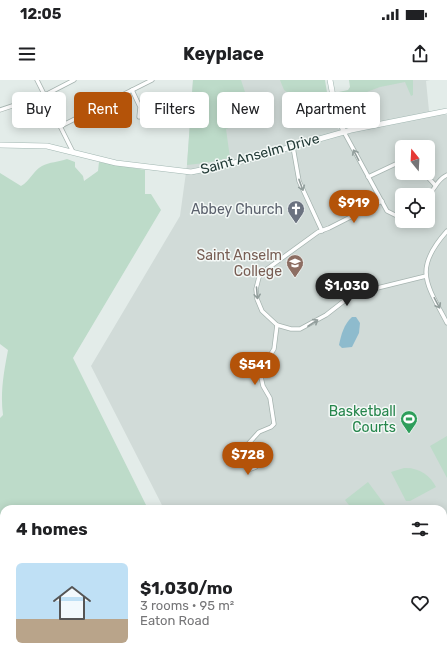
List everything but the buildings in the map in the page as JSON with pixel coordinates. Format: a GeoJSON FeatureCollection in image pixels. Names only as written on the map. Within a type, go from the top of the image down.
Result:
{"type":"FeatureCollection","features":[{"type":"Feature","properties":{"kind":"street"},"geometry":{"type":"LineString","coordinates":[[37,80],[43,92]]}},
{"type":"Feature","properties":{"kind":"street"},"geometry":{"type":"LineString","coordinates":[[51,92],[74,80]]}},
{"type":"Feature","properties":{"kind":"street"},"geometry":{"type":"LineString","coordinates":[[66,123],[152,80]]}},
{"type":"Feature","properties":{"kind":"street"},"geometry":{"type":"LineString","coordinates":[[330,80],[335,107],[344,132],[382,201],[390,214],[395,215]]}},
{"type":"Feature","properties":{"kind":"street"},"geometry":{"type":"LineString","coordinates":[[132,90],[140,107]]}},
{"type":"Feature","properties":{"kind":"street"},"geometry":{"type":"LineString","coordinates":[[0,110],[12,106]]}},
{"type":"Feature","properties":{"kind":"street","name":"Saint Anselm Drive"},"geometry":{"type":"LineString","coordinates":[[0,145],[40,146],[73,152],[116,163],[191,172],[224,166],[344,132],[447,111]]}},
{"type":"Feature","properties":{"kind":"street"},"geometry":{"type":"LineString","coordinates":[[62,128],[73,152]]}},
{"type":"Feature","properties":{"kind":"street"},"geometry":{"type":"LineString","coordinates":[[293,146],[299,180],[322,231]]}},
{"type":"Feature","properties":{"kind":"street"},"geometry":{"type":"LineString","coordinates":[[368,177],[395,164]]}},
{"type":"Feature","properties":{"kind":"street"},"geometry":{"type":"LineString","coordinates":[[434,188],[439,179],[447,175]]}},
{"type":"Feature","properties":{"kind":"street"},"geometry":{"type":"LineString","coordinates":[[430,180],[435,185]]}},
{"type":"Feature","properties":{"kind":"street"},"geometry":{"type":"LineString","coordinates":[[382,201],[322,231],[267,269],[259,277],[256,291],[258,302],[266,316],[277,325],[291,329],[305,328],[353,294],[426,276]]}},
{"type":"Feature","properties":{"kind":"street"},"geometry":{"type":"LineString","coordinates":[[447,231],[436,244],[428,259],[426,276],[427,284],[447,323]]}},
{"type":"Feature","properties":{"kind":"street"},"geometry":{"type":"LineString","coordinates":[[248,445],[258,460],[256,466],[252,469],[248,467],[239,455],[240,452],[259,432],[272,427],[274,424],[270,398],[263,386],[261,376],[264,365],[274,349],[277,325]]}},
{"type":"Feature","properties":{"kind":"shaded area","name":"Saint Anselm College"},"geometry":{"type":"Polygon","coordinates":[[[193,80],[323,80],[327,92],[282,92],[282,128],[338,129],[380,128],[380,92],[358,92],[355,80],[430,80],[426,81],[429,111],[447,115],[447,505],[162,505],[91,366],[180,216],[187,165],[190,128],[209,128],[209,92],[192,92],[193,80]]]}},
{"type":"Feature","properties":{"kind":"green space"},"geometry":{"type":"Polygon","coordinates":[[[193,80],[241,80],[245,92],[217,92],[217,128],[229,128],[226,129],[230,158],[187,165],[190,128],[209,128],[209,92],[192,92],[193,80]]]}},
{"type":"Feature","properties":{"kind":"green space"},"geometry":{"type":"Polygon","coordinates":[[[280,80],[325,80],[327,92],[287,92],[284,90],[280,80]]]}},
{"type":"Feature","properties":{"kind":"green space"},"geometry":{"type":"Polygon","coordinates":[[[349,80],[413,80],[413,95],[411,96],[405,82],[380,87],[367,92],[339,92],[348,90],[350,87],[349,80]]]}},
{"type":"Feature","properties":{"kind":"green space"},"geometry":{"type":"Polygon","coordinates":[[[67,159],[75,162],[75,167],[83,176],[84,181],[98,171],[99,162],[145,170],[145,194],[151,194],[161,210],[73,358],[146,505],[0,505],[0,418],[3,415],[2,390],[8,350],[0,344],[0,173],[21,186],[42,166],[67,159]]]}},
{"type":"Feature","properties":{"kind":"green space"},"geometry":{"type":"Polygon","coordinates":[[[447,436],[447,478],[430,446],[447,436]]]}},
{"type":"Feature","properties":{"kind":"green space"},"geometry":{"type":"Polygon","coordinates":[[[404,468],[419,470],[427,475],[436,487],[410,501],[406,501],[391,472],[404,468]]]}},
{"type":"Feature","properties":{"kind":"green space"},"geometry":{"type":"Polygon","coordinates":[[[368,482],[385,505],[349,505],[345,500],[368,482]]]}},
{"type":"Feature","properties":{"kind":"water"},"geometry":{"type":"Polygon","coordinates":[[[352,317],[356,317],[360,323],[359,333],[352,347],[342,348],[339,345],[342,334],[345,326],[352,317]]]}},
{"type":"Feature","properties":{"kind":"place","name":"Abbey Church"},"geometry":{"type":"Point","coordinates":[296,224]}},
{"type":"Feature","properties":{"kind":"place","name":"Saint Anselm College"},"geometry":{"type":"Point","coordinates":[295,278]}},
{"type":"Feature","properties":{"kind":"place","name":"Basketball Courts"},"geometry":{"type":"Point","coordinates":[409,434]}}]}
